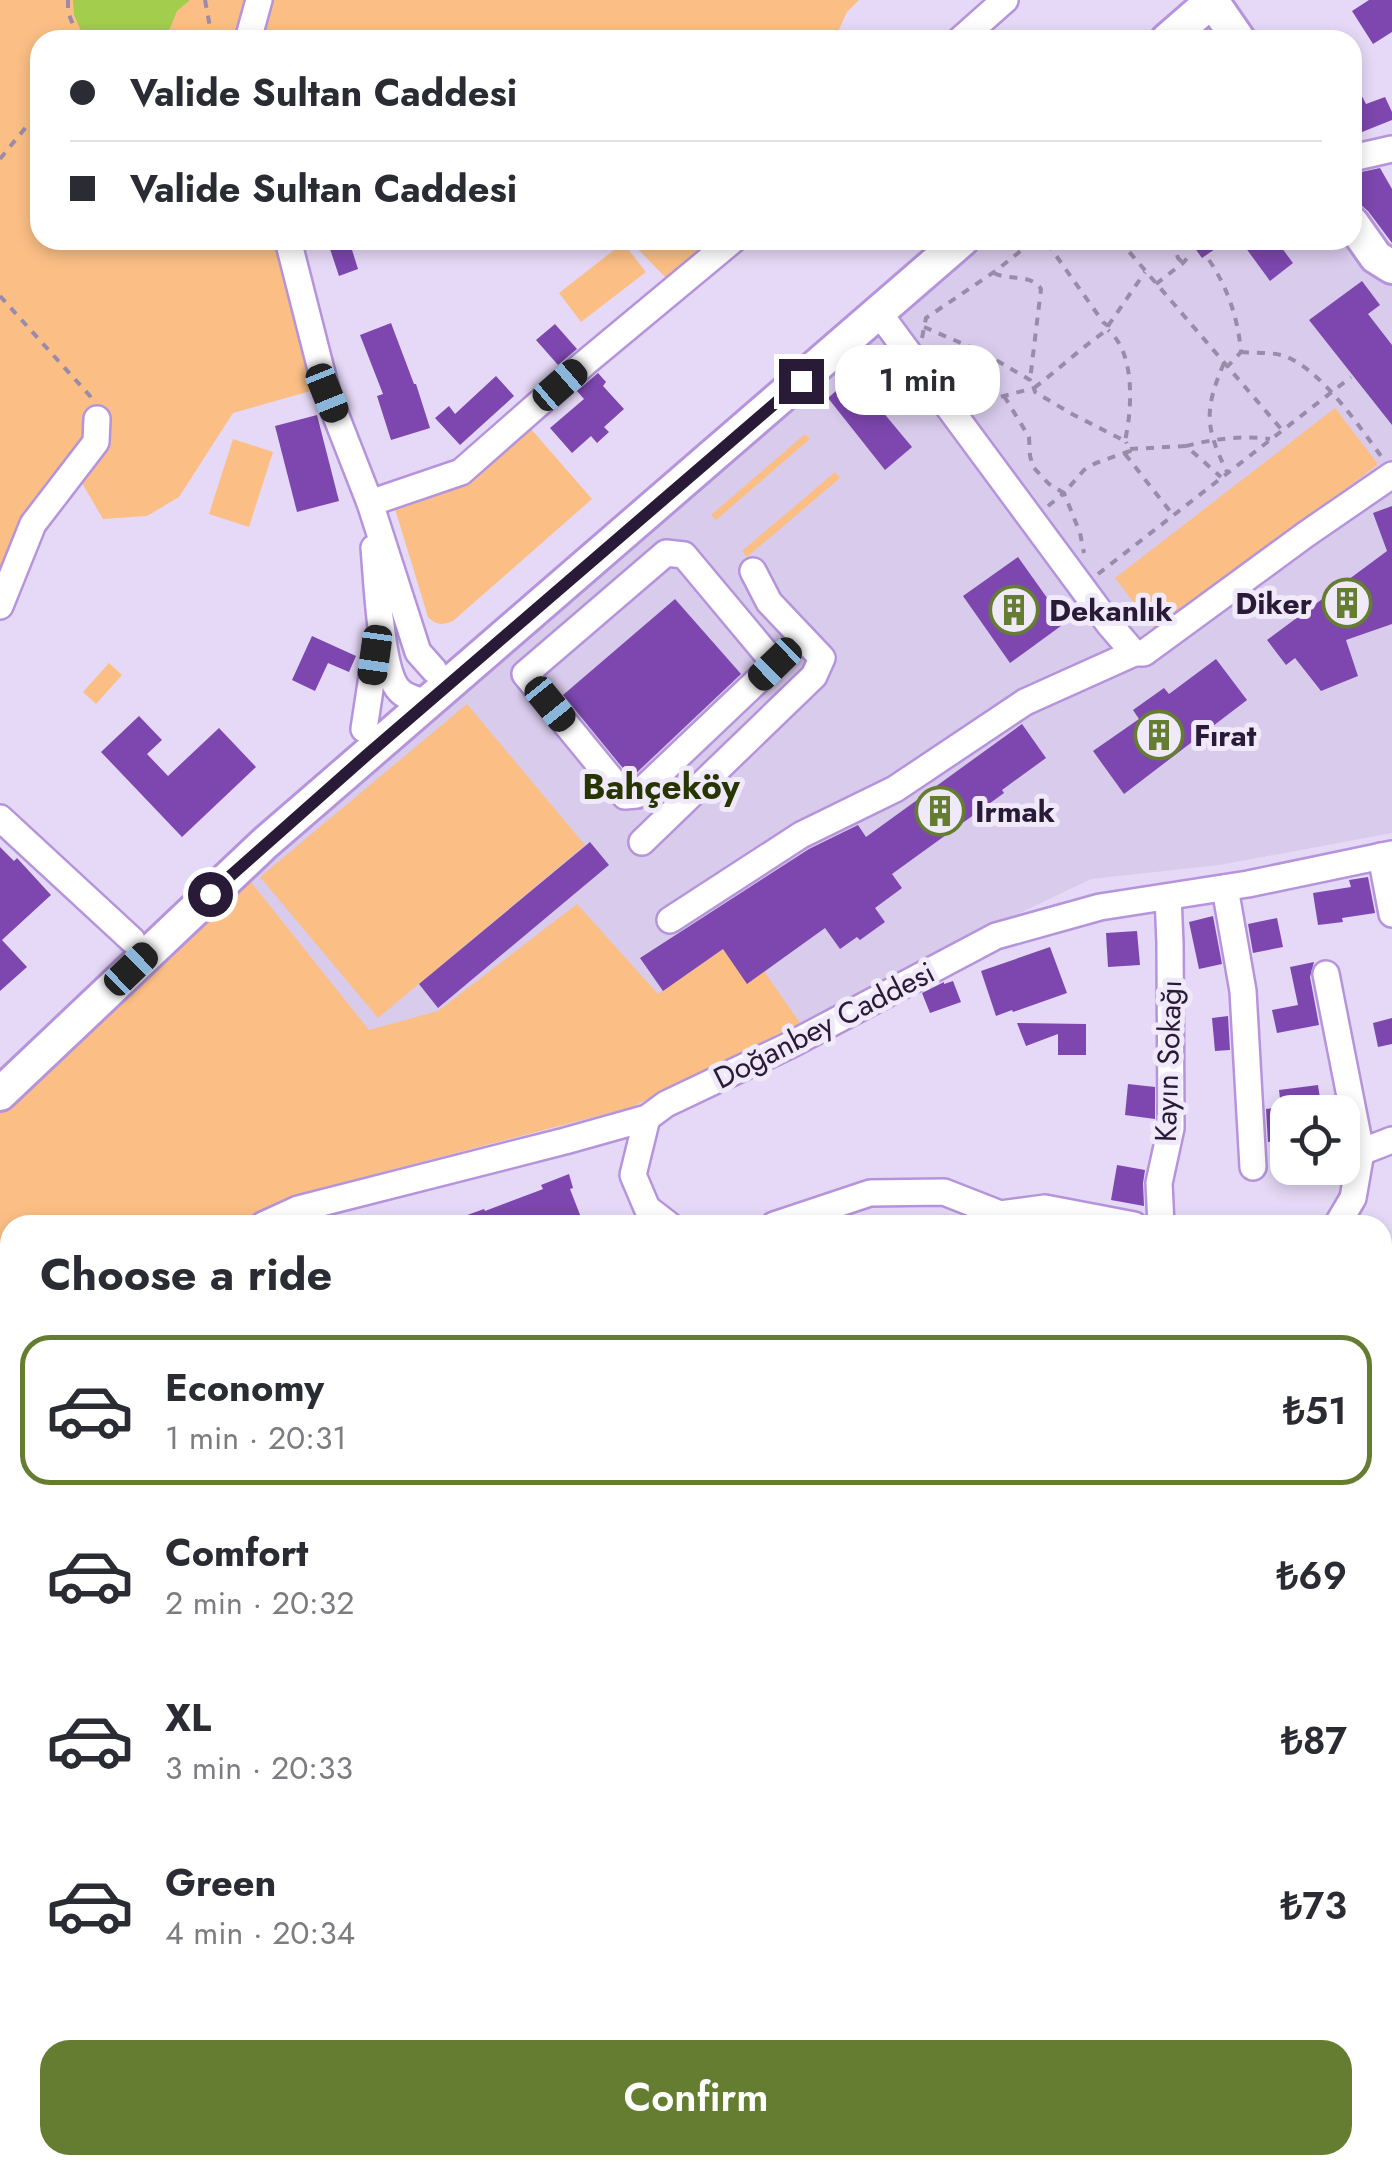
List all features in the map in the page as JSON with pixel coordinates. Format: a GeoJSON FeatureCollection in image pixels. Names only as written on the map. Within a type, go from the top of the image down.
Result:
{"type":"FeatureCollection","features":[{"type":"Feature","properties":{"kind":"main road"},"geometry":{"type":"LineString","coordinates":[[1362,237],[1376,256],[1392,267]]}},
{"type":"Feature","properties":{"kind":"main road"},"geometry":{"type":"LineString","coordinates":[[0,1094],[416,699],[568,582],[874,306],[927,250]]}},
{"type":"Feature","properties":{"kind":"main road"},"geometry":{"type":"LineString","coordinates":[[0,1062],[364,729],[416,699],[434,670],[874,306],[949,250]]}},
{"type":"Feature","properties":{"kind":"street"},"geometry":{"type":"LineString","coordinates":[[251,30],[259,0]]}},
{"type":"Feature","properties":{"kind":"street"},"geometry":{"type":"LineString","coordinates":[[972,30],[1006,0]]}},
{"type":"Feature","properties":{"kind":"street"},"geometry":{"type":"LineString","coordinates":[[1362,156],[1392,148]]}},
{"type":"Feature","properties":{"kind":"street"},"geometry":{"type":"LineString","coordinates":[[291,250],[327,393],[370,503],[418,652],[434,670]]}},
{"type":"Feature","properties":{"kind":"street"},"geometry":{"type":"LineString","coordinates":[[370,503],[461,472],[721,250]]}},
{"type":"Feature","properties":{"kind":"street"},"geometry":{"type":"LineString","coordinates":[[874,306],[1134,654]]}},
{"type":"Feature","properties":{"kind":"street"},"geometry":{"type":"LineString","coordinates":[[0,606],[33,524],[96,442],[97,419]]}},
{"type":"Feature","properties":{"kind":"street"},"geometry":{"type":"LineString","coordinates":[[670,920],[801,835],[896,789],[1024,702],[1144,653],[1390,469]]}},
{"type":"Feature","properties":{"kind":"street"},"geometry":{"type":"LineString","coordinates":[[370,503],[380,618],[390,679],[416,699]]}},
{"type":"Feature","properties":{"kind":"street"},"geometry":{"type":"LineString","coordinates":[[666,553],[684,555],[775,664],[638,795],[625,796],[525,674],[594,615],[666,553]]}},
{"type":"Feature","properties":{"kind":"street"},"geometry":{"type":"LineString","coordinates":[[642,842],[814,676],[822,658],[769,602],[752,571]]}},
{"type":"Feature","properties":{"kind":"street"},"geometry":{"type":"LineString","coordinates":[[568,582],[594,615]]}},
{"type":"Feature","properties":{"kind":"street"},"geometry":{"type":"LineString","coordinates":[[364,729],[380,618]]}},
{"type":"Feature","properties":{"kind":"street"},"geometry":{"type":"LineString","coordinates":[[0,818],[132,940]]}},
{"type":"Feature","properties":{"kind":"street"},"geometry":{"type":"LineString","coordinates":[[1386,855],[1392,914]]}},
{"type":"Feature","properties":{"kind":"street","name":"Doğanbey Caddesi"},"geometry":{"type":"LineString","coordinates":[[285,1215],[647,1118],[666,1104],[790,1045],[996,936],[1100,907],[1225,888],[1386,855]]}},
{"type":"Feature","properties":{"kind":"street"},"geometry":{"type":"LineString","coordinates":[[1225,888],[1243,992],[1253,1167]]}},
{"type":"Feature","properties":{"kind":"street","name":"Kayın Sokağı"},"geometry":{"type":"LineString","coordinates":[[1161,1215],[1159,1183],[1171,1128],[1168,897]]}},
{"type":"Feature","properties":{"kind":"street"},"geometry":{"type":"LineString","coordinates":[[1326,974],[1361,1152],[1353,1198],[1343,1215]]}},
{"type":"Feature","properties":{"kind":"street"},"geometry":{"type":"LineString","coordinates":[[647,1118],[633,1175],[648,1208],[657,1215]]}},
{"type":"Feature","properties":{"kind":"street"},"geometry":{"type":"LineString","coordinates":[[1361,1152],[1392,1140]]}},
{"type":"Feature","properties":{"kind":"street"},"geometry":{"type":"LineString","coordinates":[[804,1215],[870,1193],[944,1192],[1000,1214],[1045,1208],[1082,1215]]}},
{"type":"Feature","properties":{"kind":"path"},"geometry":{"type":"LineString","coordinates":[[68,0],[75,30]]}},
{"type":"Feature","properties":{"kind":"path"},"geometry":{"type":"LineString","coordinates":[[205,0],[210,30]]}},
{"type":"Feature","properties":{"kind":"path"},"geometry":{"type":"LineString","coordinates":[[0,159],[30,125]]}},
{"type":"Feature","properties":{"kind":"path"},"geometry":{"type":"LineString","coordinates":[[912,357],[921,341],[926,318],[1022,250]]}},
{"type":"Feature","properties":{"kind":"path"},"geometry":{"type":"LineString","coordinates":[[1053,250],[1118,340],[1127,366],[1130,403],[1127,452],[1173,515]]}},
{"type":"Feature","properties":{"kind":"path"},"geometry":{"type":"LineString","coordinates":[[1127,250],[1282,430]]}},
{"type":"Feature","properties":{"kind":"path"},"geometry":{"type":"LineString","coordinates":[[1175,250],[1183,263]]}},
{"type":"Feature","properties":{"kind":"path"},"geometry":{"type":"LineString","coordinates":[[1156,284],[1190,255]]}},
{"type":"Feature","properties":{"kind":"path"},"geometry":{"type":"LineString","coordinates":[[1209,260],[1228,295],[1240,352]]}},
{"type":"Feature","properties":{"kind":"path"},"geometry":{"type":"LineString","coordinates":[[951,410],[1034,388],[1108,328],[1146,272]]}},
{"type":"Feature","properties":{"kind":"path"},"geometry":{"type":"LineString","coordinates":[[994,273],[1032,280],[1041,289],[1030,380]]}},
{"type":"Feature","properties":{"kind":"path"},"geometry":{"type":"LineString","coordinates":[[0,296],[90,396],[97,419]]}},
{"type":"Feature","properties":{"kind":"path"},"geometry":{"type":"LineString","coordinates":[[924,327],[984,353],[1030,380],[1035,392],[1125,442]]}},
{"type":"Feature","properties":{"kind":"path"},"geometry":{"type":"LineString","coordinates":[[1228,472],[1212,441],[1208,415],[1226,365],[1240,352],[1284,356],[1310,373],[1338,398],[1390,469]]}},
{"type":"Feature","properties":{"kind":"path"},"geometry":{"type":"LineString","coordinates":[[1089,581],[1350,377]]}},
{"type":"Feature","properties":{"kind":"path"},"geometry":{"type":"LineString","coordinates":[[1004,396],[1030,438],[1033,468],[1048,484],[1064,493],[1080,533],[1086,563]]}},
{"type":"Feature","properties":{"kind":"path"},"geometry":{"type":"LineString","coordinates":[[1032,518],[1064,493],[1084,470],[1127,452],[1241,438],[1271,439]]}},
{"type":"Feature","properties":{"kind":"path"},"geometry":{"type":"LineString","coordinates":[[1186,446],[1221,477]]}},
{"type":"Feature","properties":{"kind":"shaded area"},"geometry":{"type":"Polygon","coordinates":[[[0,0],[859,0],[847,12],[839,30],[30,30],[30,250],[279,250],[318,389],[233,413],[179,497],[147,516],[103,519],[72,466],[0,606],[0,0]]]}},
{"type":"Feature","properties":{"kind":"shaded area"},"geometry":{"type":"Polygon","coordinates":[[[73,0],[190,0],[177,11],[169,30],[81,30],[73,0]]]}},
{"type":"Feature","properties":{"kind":"shaded area"},"geometry":{"type":"Polygon","coordinates":[[[614,250],[629,250],[646,272],[581,322],[559,293],[614,250]]]}},
{"type":"Feature","properties":{"kind":"shaded area"},"geometry":{"type":"Polygon","coordinates":[[[639,250],[709,250],[673,285],[639,250]]]}},
{"type":"Feature","properties":{"kind":"shaded area"},"geometry":{"type":"Polygon","coordinates":[[[963,250],[1355,250],[1392,276],[1392,833],[1220,865],[1091,879],[632,1107],[325,1187],[260,1215],[0,1215],[0,1107],[153,958],[963,250]]]}},
{"type":"Feature","properties":{"kind":"shaded area"},"geometry":{"type":"Polygon","coordinates":[[[1335,408],[1378,464],[1158,634],[1115,578],[1335,408]]]}},
{"type":"Feature","properties":{"kind":"shaded area"},"geometry":{"type":"Polygon","coordinates":[[[531,429],[592,499],[453,621],[434,622],[428,617],[395,509],[462,485],[531,429]]]}},
{"type":"Feature","properties":{"kind":"shaded area"},"geometry":{"type":"Polygon","coordinates":[[[805,434],[810,439],[716,520],[711,515],[805,434]]]}},
{"type":"Feature","properties":{"kind":"shaded area"},"geometry":{"type":"Polygon","coordinates":[[[233,439],[273,452],[249,527],[209,514],[233,439]]]}},
{"type":"Feature","properties":{"kind":"shaded area"},"geometry":{"type":"Polygon","coordinates":[[[835,472],[840,478],[747,557],[742,551],[835,472]]]}},
{"type":"Feature","properties":{"kind":"shaded area"},"geometry":{"type":"Polygon","coordinates":[[[109,663],[122,675],[96,704],[83,692],[109,663]]]}},
{"type":"Feature","properties":{"kind":"shaded area"},"geometry":{"type":"Polygon","coordinates":[[[467,704],[585,845],[378,1018],[260,877],[467,704]]]}},
{"type":"Feature","properties":{"kind":"shaded area"},"geometry":{"type":"Polygon","coordinates":[[[247,877],[369,1030],[438,1011],[577,904],[658,994],[723,949],[747,983],[764,971],[800,1023],[632,1107],[325,1187],[260,1215],[0,1215],[0,1107],[247,877]]]}},
{"type":"Feature","properties":{"kind":"building"},"geometry":{"type":"Polygon","coordinates":[[[1369,0],[1392,0],[1392,32],[1373,44],[1352,11],[1369,0]]]}},
{"type":"Feature","properties":{"kind":"building"},"geometry":{"type":"Polygon","coordinates":[[[1362,96],[1366,104],[1385,97],[1392,120],[1362,132],[1362,96]]]}},
{"type":"Feature","properties":{"kind":"building"},"geometry":{"type":"Polygon","coordinates":[[[1380,168],[1392,189],[1392,243],[1362,206],[1362,172],[1380,168]]]}},
{"type":"Feature","properties":{"kind":"building"},"geometry":{"type":"Polygon","coordinates":[[[330,250],[352,250],[358,269],[339,276],[330,250]]]}},
{"type":"Feature","properties":{"kind":"building"},"geometry":{"type":"Polygon","coordinates":[[[1196,250],[1214,250],[1202,258],[1196,250]]]}},
{"type":"Feature","properties":{"kind":"building"},"geometry":{"type":"Polygon","coordinates":[[[1247,250],[1283,250],[1293,263],[1270,281],[1247,250]]]}},
{"type":"Feature","properties":{"kind":"building"},"geometry":{"type":"Polygon","coordinates":[[[1362,281],[1380,305],[1368,314],[1392,345],[1392,425],[1309,320],[1362,281]]]}},
{"type":"Feature","properties":{"kind":"building"},"geometry":{"type":"Polygon","coordinates":[[[391,323],[430,428],[391,440],[377,396],[383,394],[360,335],[391,323]]]}},
{"type":"Feature","properties":{"kind":"building"},"geometry":{"type":"Polygon","coordinates":[[[555,324],[577,349],[558,365],[536,340],[555,324]]]}},
{"type":"Feature","properties":{"kind":"building"},"geometry":{"type":"Polygon","coordinates":[[[872,359],[892,381],[872,399],[912,447],[885,470],[828,398],[872,359]]]}},
{"type":"Feature","properties":{"kind":"building"},"geometry":{"type":"Polygon","coordinates":[[[598,373],[606,382],[603,386],[624,409],[604,427],[609,432],[597,443],[591,436],[572,453],[550,428],[584,399],[577,391],[598,373]]]}},
{"type":"Feature","properties":{"kind":"building"},"geometry":{"type":"Polygon","coordinates":[[[496,376],[514,396],[460,445],[435,418],[449,406],[455,414],[496,376]]]}},
{"type":"Feature","properties":{"kind":"building"},"geometry":{"type":"Polygon","coordinates":[[[317,415],[339,501],[297,512],[275,426],[317,415]]]}},
{"type":"Feature","properties":{"kind":"building","name":"Diker"},"geometry":{"type":"Polygon","coordinates":[[[1392,506],[1392,624],[1346,640],[1358,676],[1321,691],[1295,658],[1286,665],[1267,640],[1387,551],[1373,513],[1392,506]]]}},
{"type":"Feature","properties":{"kind":"building","name":"Dekanlık"},"geometry":{"type":"Polygon","coordinates":[[[1018,557],[1065,623],[1010,663],[963,596],[1018,557]]]}},
{"type":"Feature","properties":{"kind":"building"},"geometry":{"type":"Polygon","coordinates":[[[675,599],[741,674],[631,778],[563,695],[675,599]]]}},
{"type":"Feature","properties":{"kind":"building"},"geometry":{"type":"Polygon","coordinates":[[[312,636],[356,656],[349,672],[328,663],[315,691],[292,680],[312,636]]]}},
{"type":"Feature","properties":{"kind":"building","name":"Fırat"},"geometry":{"type":"Polygon","coordinates":[[[1216,659],[1247,700],[1124,794],[1093,751],[1139,719],[1133,710],[1164,688],[1169,694],[1216,659]]]}},
{"type":"Feature","properties":{"kind":"building"},"geometry":{"type":"Polygon","coordinates":[[[139,716],[162,740],[147,754],[168,776],[219,728],[256,767],[182,837],[101,752],[139,716]]]}},
{"type":"Feature","properties":{"kind":"building"},"geometry":{"type":"Polygon","coordinates":[[[1022,724],[1046,758],[892,874],[902,888],[875,908],[885,922],[860,940],[857,937],[840,949],[825,928],[747,984],[723,949],[663,991],[640,958],[809,849],[858,825],[866,837],[1022,724]]]}},
{"type":"Feature","properties":{"kind":"building"},"geometry":{"type":"Polygon","coordinates":[[[590,842],[609,865],[438,1008],[419,984],[590,842]]]}},
{"type":"Feature","properties":{"kind":"building"},"geometry":{"type":"Polygon","coordinates":[[[0,847],[14,861],[17,858],[51,895],[2,940],[27,967],[0,991],[0,847]]]}},
{"type":"Feature","properties":{"kind":"building"},"geometry":{"type":"Polygon","coordinates":[[[1368,877],[1375,913],[1318,925],[1313,893],[1351,887],[1349,880],[1368,877]]]}},
{"type":"Feature","properties":{"kind":"building"},"geometry":{"type":"Polygon","coordinates":[[[1213,916],[1222,964],[1199,969],[1189,922],[1213,916]]]}},
{"type":"Feature","properties":{"kind":"building"},"geometry":{"type":"Polygon","coordinates":[[[1277,918],[1283,947],[1253,953],[1248,924],[1277,918]]]}},
{"type":"Feature","properties":{"kind":"building"},"geometry":{"type":"Polygon","coordinates":[[[1137,931],[1140,965],[1108,967],[1106,933],[1137,931]]]}},
{"type":"Feature","properties":{"kind":"building"},"geometry":{"type":"Polygon","coordinates":[[[1050,947],[1067,993],[996,1016],[981,971],[1050,947]]]}},
{"type":"Feature","properties":{"kind":"building"},"geometry":{"type":"Polygon","coordinates":[[[1314,962],[1310,977],[1319,1025],[1277,1033],[1272,1010],[1298,1005],[1290,967],[1314,962]]]}},
{"type":"Feature","properties":{"kind":"building"},"geometry":{"type":"Polygon","coordinates":[[[953,981],[961,1002],[930,1013],[922,993],[953,981]]]}},
{"type":"Feature","properties":{"kind":"building"},"geometry":{"type":"Polygon","coordinates":[[[1228,1016],[1230,1050],[1215,1051],[1212,1018],[1228,1016]]]}},
{"type":"Feature","properties":{"kind":"building"},"geometry":{"type":"Polygon","coordinates":[[[1392,1018],[1392,1044],[1378,1047],[1373,1023],[1392,1018]]]}},
{"type":"Feature","properties":{"kind":"building"},"geometry":{"type":"Polygon","coordinates":[[[1017,1023],[1086,1024],[1086,1055],[1058,1055],[1058,1034],[1026,1046],[1017,1023]]]}},
{"type":"Feature","properties":{"kind":"building"},"geometry":{"type":"Polygon","coordinates":[[[1128,1084],[1155,1087],[1155,1119],[1125,1115],[1128,1084]]]}},
{"type":"Feature","properties":{"kind":"building"},"geometry":{"type":"Polygon","coordinates":[[[1318,1085],[1319,1095],[1280,1095],[1279,1090],[1318,1085]]]}},
{"type":"Feature","properties":{"kind":"building"},"geometry":{"type":"Polygon","coordinates":[[[1270,1108],[1268,1142],[1266,1109],[1270,1108]]]}},
{"type":"Feature","properties":{"kind":"building"},"geometry":{"type":"Polygon","coordinates":[[[1117,1165],[1145,1170],[1144,1206],[1111,1200],[1117,1165]]]}},
{"type":"Feature","properties":{"kind":"building"},"geometry":{"type":"Polygon","coordinates":[[[569,1174],[580,1215],[467,1215],[543,1189],[541,1185],[569,1174]]]}},
{"type":"Feature","properties":{"kind":"place","name":"Diker"},"geometry":{"type":"Point","coordinates":[1347,603]}},
{"type":"Feature","properties":{"kind":"place","name":"Dekanlık"},"geometry":{"type":"Point","coordinates":[1014,610]}},
{"type":"Feature","properties":{"kind":"place","name":"Fırat"},"geometry":{"type":"Point","coordinates":[1159,735]}},
{"type":"Feature","properties":{"kind":"place","name":"Irmak"},"geometry":{"type":"Point","coordinates":[940,811]}},
{"type":"Feature","properties":{"kind":"district","name":"Bahçeköy"},"geometry":{"type":"Point","coordinates":[661,787]}},
{"type":"Feature","properties":{"kind":"route"},"geometry":{"type":"LineString","coordinates":[[210,894],[801,381]]}}]}
